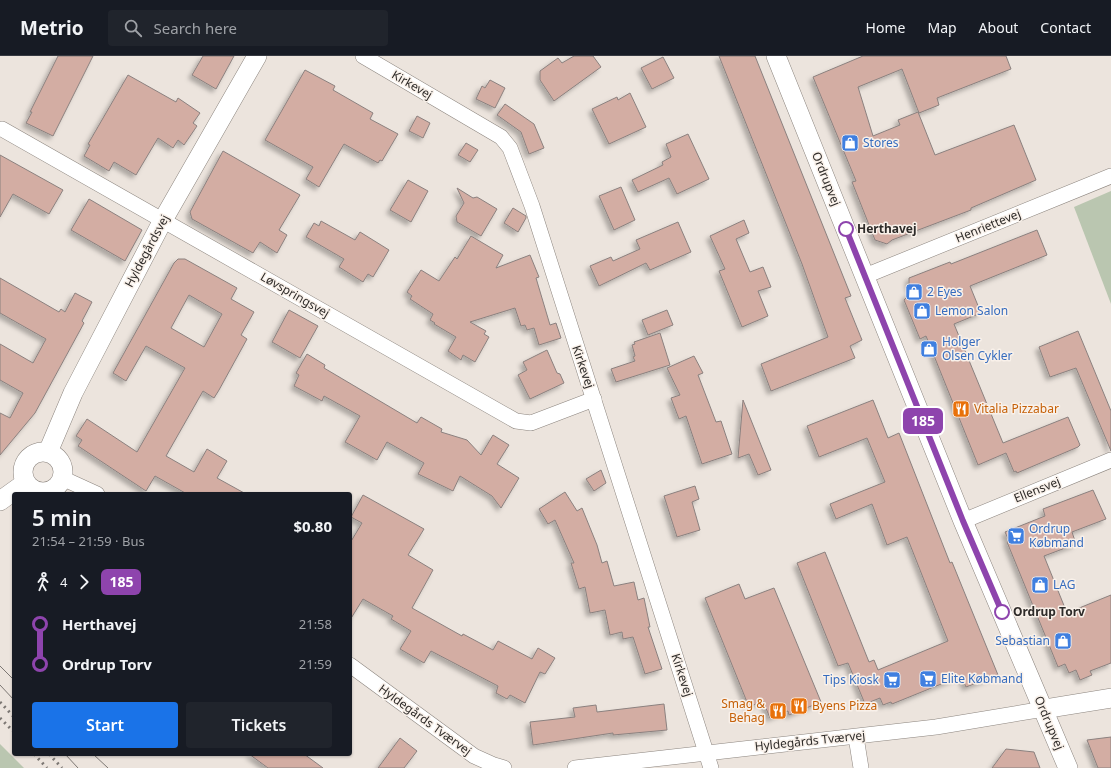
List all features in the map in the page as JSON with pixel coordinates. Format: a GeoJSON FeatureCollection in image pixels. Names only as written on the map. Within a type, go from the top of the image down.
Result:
{"type":"FeatureCollection","features":[{"type":"Feature","properties":{"kind":"street","name":"Hyldegårdsvej"},"geometry":{"type":"LineString","coordinates":[[48,452],[73,393],[163,220],[257,56]]}},
{"type":"Feature","properties":{"kind":"street","name":"Kirkevej"},"geometry":{"type":"LineString","coordinates":[[362,56],[501,138],[510,148],[532,206],[711,768]]}},
{"type":"Feature","properties":{"kind":"street","name":"Ordrupvej"},"geometry":{"type":"LineString","coordinates":[[778,56],[963,521],[1068,768]]}},
{"type":"Feature","properties":{"kind":"street","name":"Løvspringsvej"},"geometry":{"type":"LineString","coordinates":[[2,128],[516,421],[531,423],[594,399]]}},
{"type":"Feature","properties":{"kind":"street","name":"Henriettevej"},"geometry":{"type":"LineString","coordinates":[[866,276],[1111,176]]}},
{"type":"Feature","properties":{"kind":"street"},"geometry":{"type":"LineString","coordinates":[[48,452],[59,459],[62,465],[62,478],[59,485],[45,492],[38,492],[26,483],[23,476],[24,463],[34,453],[48,452]]}},
{"type":"Feature","properties":{"kind":"street","name":"Ellensvej"},"geometry":{"type":"LineString","coordinates":[[963,521],[1111,460]]}},
{"type":"Feature","properties":{"kind":"street"},"geometry":{"type":"LineString","coordinates":[[62,478],[93,492]]}},
{"type":"Feature","properties":{"kind":"street"},"geometry":{"type":"LineString","coordinates":[[13,492],[26,483]]}},
{"type":"Feature","properties":{"kind":"street"},"geometry":{"type":"LineString","coordinates":[[0,501],[12,493]]}},
{"type":"Feature","properties":{"kind":"street","name":"Hyldegårds Tværvej"},"geometry":{"type":"LineString","coordinates":[[352,666],[474,756],[497,767]]}},
{"type":"Feature","properties":{"kind":"street"},"geometry":{"type":"LineString","coordinates":[[1044,709],[1111,698]]}},
{"type":"Feature","properties":{"kind":"street","name":"Hyldegårds Tværvej"},"geometry":{"type":"LineString","coordinates":[[575,768],[936,727],[1044,709]]}},
{"type":"Feature","properties":{"kind":"street"},"geometry":{"type":"LineString","coordinates":[[856,737],[861,768]]}},
{"type":"Feature","properties":{"kind":"green space"},"geometry":{"type":"Polygon","coordinates":[[[1111,191],[1111,304],[1074,207],[1111,191]]]}},
{"type":"Feature","properties":{"kind":"green space"},"geometry":{"type":"Polygon","coordinates":[[[0,744],[24,768],[0,768],[0,744]]]}},
{"type":"Feature","properties":{"kind":"building"},"geometry":{"type":"Polygon","coordinates":[[[58,56],[93,56],[53,136],[26,123],[58,56]]]}},
{"type":"Feature","properties":{"kind":"building"},"geometry":{"type":"Polygon","coordinates":[[[203,56],[234,56],[216,89],[192,75],[203,56]]]}},
{"type":"Feature","properties":{"kind":"building"},"geometry":{"type":"Polygon","coordinates":[[[574,56],[593,56],[601,67],[554,101],[540,80],[540,71],[558,58],[562,63],[574,56]]]}},
{"type":"Feature","properties":{"kind":"building"},"geometry":{"type":"Polygon","coordinates":[[[719,56],[755,56],[851,296],[845,298],[862,340],[850,346],[855,358],[771,391],[761,364],[828,337],[802,264],[719,56]]]}},
{"type":"Feature","properties":{"kind":"building"},"geometry":{"type":"Polygon","coordinates":[[[863,56],[1006,56],[1011,69],[937,98],[939,105],[919,113],[902,69],[858,87],[873,136],[900,125],[898,120],[918,112],[935,155],[1014,125],[1036,180],[971,208],[971,210],[892,240],[887,244],[875,240],[852,182],[856,181],[813,77],[863,56]]]}},
{"type":"Feature","properties":{"kind":"building"},"geometry":{"type":"Polygon","coordinates":[[[663,57],[674,78],[652,89],[641,68],[663,57]]]}},
{"type":"Feature","properties":{"kind":"building"},"geometry":{"type":"Polygon","coordinates":[[[305,70],[335,86],[333,90],[373,113],[370,119],[398,134],[382,161],[380,160],[378,163],[344,144],[319,187],[306,179],[313,167],[265,140],[305,70]]]}},
{"type":"Feature","properties":{"kind":"building"},"geometry":{"type":"Polygon","coordinates":[[[128,75],[176,102],[178,98],[200,113],[193,123],[197,126],[184,145],[178,140],[173,148],[158,138],[136,175],[114,162],[109,171],[84,156],[90,145],[88,144],[128,75]]]}},
{"type":"Feature","properties":{"kind":"building"},"geometry":{"type":"Polygon","coordinates":[[[490,80],[505,88],[495,108],[476,99],[482,86],[485,88],[490,80]]]}},
{"type":"Feature","properties":{"kind":"building"},"geometry":{"type":"Polygon","coordinates":[[[630,93],[646,127],[609,144],[592,109],[617,97],[618,100],[630,93]]]}},
{"type":"Feature","properties":{"kind":"building"},"geometry":{"type":"Polygon","coordinates":[[[505,104],[534,124],[544,148],[529,154],[521,132],[497,115],[505,104]]]}},
{"type":"Feature","properties":{"kind":"building"},"geometry":{"type":"Polygon","coordinates":[[[417,116],[430,123],[423,138],[409,131],[417,116]]]}},
{"type":"Feature","properties":{"kind":"building"},"geometry":{"type":"Polygon","coordinates":[[[688,134],[709,179],[677,194],[669,178],[638,192],[632,180],[663,165],[662,162],[671,157],[666,144],[688,134]]]}},
{"type":"Feature","properties":{"kind":"building"},"geometry":{"type":"Polygon","coordinates":[[[466,143],[478,150],[470,162],[458,155],[466,143]]]}},
{"type":"Feature","properties":{"kind":"building"},"geometry":{"type":"Polygon","coordinates":[[[223,151],[300,195],[279,230],[287,235],[277,253],[260,242],[253,253],[192,219],[190,212],[223,151]]]}},
{"type":"Feature","properties":{"kind":"building"},"geometry":{"type":"Polygon","coordinates":[[[0,155],[63,190],[49,214],[13,194],[0,217],[0,155]]]}},
{"type":"Feature","properties":{"kind":"building"},"geometry":{"type":"Polygon","coordinates":[[[408,180],[428,191],[411,222],[390,210],[408,180]]]}},
{"type":"Feature","properties":{"kind":"building"},"geometry":{"type":"Polygon","coordinates":[[[621,187],[635,220],[614,230],[599,196],[621,187]]]}},
{"type":"Feature","properties":{"kind":"building"},"geometry":{"type":"Polygon","coordinates":[[[457,188],[473,198],[477,197],[497,209],[481,236],[457,222],[456,216],[464,203],[457,188]]]}},
{"type":"Feature","properties":{"kind":"building"},"geometry":{"type":"Polygon","coordinates":[[[89,199],[142,230],[125,261],[71,230],[89,199]]]}},
{"type":"Feature","properties":{"kind":"building"},"geometry":{"type":"Polygon","coordinates":[[[513,208],[526,216],[518,232],[504,223],[513,208]]]}},
{"type":"Feature","properties":{"kind":"building"},"geometry":{"type":"Polygon","coordinates":[[[744,220],[749,233],[736,239],[750,272],[763,267],[771,287],[758,291],[768,316],[742,327],[719,271],[725,269],[710,236],[744,220]]]}},
{"type":"Feature","properties":{"kind":"building"},"geometry":{"type":"Polygon","coordinates":[[[321,221],[355,240],[360,232],[389,250],[373,277],[368,274],[363,282],[339,267],[344,259],[306,237],[314,223],[319,226],[321,221]]]}},
{"type":"Feature","properties":{"kind":"building"},"geometry":{"type":"Polygon","coordinates":[[[678,222],[691,252],[650,270],[646,263],[599,286],[590,266],[611,257],[613,261],[640,249],[636,240],[678,222]]]}},
{"type":"Feature","properties":{"kind":"building"},"geometry":{"type":"Polygon","coordinates":[[[1037,230],[1047,255],[970,286],[981,313],[954,324],[1003,443],[1068,417],[1080,445],[1017,473],[1016,471],[1014,472],[1006,453],[978,465],[926,336],[920,339],[904,300],[907,297],[906,295],[912,293],[909,286],[909,278],[950,262],[951,264],[1037,230]]]}},
{"type":"Feature","properties":{"kind":"building"},"geometry":{"type":"Polygon","coordinates":[[[471,236],[503,255],[496,268],[530,255],[539,277],[536,278],[550,325],[556,323],[561,338],[539,345],[534,328],[527,330],[525,325],[521,326],[515,308],[470,322],[486,331],[484,334],[489,337],[475,362],[463,355],[461,360],[448,351],[456,337],[434,324],[435,323],[430,320],[433,314],[410,299],[412,296],[407,292],[421,270],[439,281],[455,257],[457,259],[471,236]]]}},
{"type":"Feature","properties":{"kind":"building"},"geometry":{"type":"Polygon","coordinates":[[[178,259],[185,259],[237,288],[231,299],[254,312],[241,335],[247,339],[214,398],[203,391],[166,456],[194,472],[207,449],[227,461],[217,478],[242,492],[183,492],[155,476],[146,491],[78,446],[82,440],[76,436],[87,419],[137,452],[185,368],[146,346],[126,381],[113,373],[174,263],[178,259]],[[189,295],[171,328],[204,347],[222,314],[189,295]]]}},
{"type":"Feature","properties":{"kind":"building"},"geometry":{"type":"Polygon","coordinates":[[[0,278],[59,312],[61,309],[65,312],[75,293],[92,302],[82,321],[84,323],[35,413],[0,455],[0,413],[10,418],[23,393],[0,380],[0,344],[33,363],[46,339],[0,313],[0,278]]]}},
{"type":"Feature","properties":{"kind":"building"},"geometry":{"type":"Polygon","coordinates":[[[289,310],[318,326],[300,358],[272,342],[289,310]]]}},
{"type":"Feature","properties":{"kind":"building"},"geometry":{"type":"Polygon","coordinates":[[[667,310],[673,325],[648,335],[642,320],[667,310]]]}},
{"type":"Feature","properties":{"kind":"building"},"geometry":{"type":"Polygon","coordinates":[[[1078,331],[1111,411],[1111,451],[1076,368],[1050,377],[1039,347],[1078,331]]]}},
{"type":"Feature","properties":{"kind":"building"},"geometry":{"type":"Polygon","coordinates":[[[660,333],[670,365],[616,382],[611,369],[635,361],[633,357],[635,356],[632,345],[635,344],[634,342],[660,333]]]}},
{"type":"Feature","properties":{"kind":"building"},"geometry":{"type":"Polygon","coordinates":[[[547,350],[557,373],[560,374],[564,383],[530,399],[518,375],[527,370],[523,362],[547,350]]]}},
{"type":"Feature","properties":{"kind":"building"},"geometry":{"type":"Polygon","coordinates":[[[307,354],[325,365],[324,368],[417,423],[421,417],[442,429],[441,432],[467,440],[481,455],[493,435],[509,445],[497,464],[519,478],[501,508],[492,496],[460,476],[453,491],[418,474],[424,463],[387,442],[377,460],[345,442],[360,416],[324,396],[322,401],[294,386],[299,375],[296,373],[307,354]]]}},
{"type":"Feature","properties":{"kind":"building"},"geometry":{"type":"Polygon","coordinates":[[[694,356],[703,373],[698,375],[716,422],[721,421],[732,454],[702,464],[686,416],[679,419],[671,398],[680,395],[667,368],[694,356]]]}},
{"type":"Feature","properties":{"kind":"building"},"geometry":{"type":"Polygon","coordinates":[[[743,400],[771,470],[758,475],[749,454],[738,458],[743,400]]]}},
{"type":"Feature","properties":{"kind":"building"},"geometry":{"type":"Polygon","coordinates":[[[873,400],[888,438],[899,433],[950,563],[952,562],[998,675],[966,687],[961,676],[892,704],[891,702],[883,705],[880,698],[865,704],[848,663],[838,666],[797,563],[825,552],[869,662],[874,660],[878,670],[948,641],[907,537],[887,545],[872,504],[836,519],[830,504],[885,482],[867,438],[819,457],[807,426],[873,400]]]}},
{"type":"Feature","properties":{"kind":"building"},"geometry":{"type":"Polygon","coordinates":[[[601,470],[606,483],[594,491],[586,479],[601,470]]]}},
{"type":"Feature","properties":{"kind":"building"},"geometry":{"type":"Polygon","coordinates":[[[695,486],[699,499],[692,502],[700,530],[677,537],[664,496],[695,486]]]}},
{"type":"Feature","properties":{"kind":"building"},"geometry":{"type":"Polygon","coordinates":[[[1093,490],[1106,519],[1072,532],[1076,544],[1044,556],[1067,613],[1111,595],[1111,663],[1090,671],[1092,675],[1080,680],[1076,670],[1069,673],[1065,664],[1058,667],[1007,542],[1009,541],[1005,532],[1045,516],[1043,509],[1093,490]]]}},
{"type":"Feature","properties":{"kind":"building"},"geometry":{"type":"Polygon","coordinates":[[[565,492],[577,511],[582,508],[597,545],[602,563],[607,561],[614,586],[634,582],[638,600],[644,598],[650,627],[648,627],[662,669],[645,674],[633,637],[623,639],[622,632],[610,635],[605,610],[590,613],[585,587],[579,589],[571,563],[574,563],[555,520],[548,524],[539,509],[565,492]]]}},
{"type":"Feature","properties":{"kind":"building"},"geometry":{"type":"Polygon","coordinates":[[[363,495],[424,529],[408,555],[433,570],[412,608],[462,636],[463,634],[493,650],[498,641],[532,659],[538,648],[555,658],[545,674],[540,672],[525,703],[510,695],[507,699],[496,693],[498,686],[431,651],[424,663],[400,649],[411,631],[391,619],[393,616],[363,599],[352,617],[352,540],[362,523],[352,518],[363,495]]]}},
{"type":"Feature","properties":{"kind":"building"},"geometry":{"type":"Polygon","coordinates":[[[739,584],[745,599],[774,588],[821,702],[789,715],[788,711],[770,718],[763,701],[749,707],[705,598],[739,584]]]}},
{"type":"Feature","properties":{"kind":"building"},"geometry":{"type":"Polygon","coordinates":[[[664,704],[667,730],[613,735],[613,733],[533,745],[530,722],[575,717],[573,708],[596,705],[597,712],[664,704]]]}},
{"type":"Feature","properties":{"kind":"building"},"geometry":{"type":"Polygon","coordinates":[[[1111,737],[1111,768],[1098,768],[1087,740],[1111,737]]]}},
{"type":"Feature","properties":{"kind":"building"},"geometry":{"type":"Polygon","coordinates":[[[400,738],[417,751],[404,768],[378,768],[400,738]]]}},
{"type":"Feature","properties":{"kind":"building"},"geometry":{"type":"Polygon","coordinates":[[[1006,749],[1034,752],[1040,768],[992,768],[1006,749]]]}},
{"type":"Feature","properties":{"kind":"building"},"geometry":{"type":"Polygon","coordinates":[[[252,756],[307,756],[323,768],[268,768],[252,756]]]}},
{"type":"Feature","properties":{"kind":"tram line"},"geometry":{"type":"LineString","coordinates":[[0,666],[12,678]]}},
{"type":"Feature","properties":{"kind":"tram line"},"geometry":{"type":"LineString","coordinates":[[0,685],[12,698]]}},
{"type":"Feature","properties":{"kind":"tram line"},"geometry":{"type":"LineString","coordinates":[[67,756],[78,768]]}},
{"type":"Feature","properties":{"kind":"tram line"},"geometry":{"type":"LineString","coordinates":[[95,756],[108,768]]}},
{"type":"Feature","properties":{"kind":"railway"},"geometry":{"type":"LineString","coordinates":[[0,702],[12,715]]}},
{"type":"Feature","properties":{"kind":"railway"},"geometry":{"type":"LineString","coordinates":[[0,718],[12,730]]}},
{"type":"Feature","properties":{"kind":"railway"},"geometry":{"type":"LineString","coordinates":[[36,756],[47,768]]}},
{"type":"Feature","properties":{"kind":"railway"},"geometry":{"type":"LineString","coordinates":[[51,756],[62,768]]}},
{"type":"Feature","properties":{"kind":"bus line","name":"185"},"geometry":{"type":"LineString","coordinates":[[846,229],[963,521],[1002,612]]}},
{"type":"Feature","properties":{"kind":"place","name":"Stores"},"geometry":{"type":"Point","coordinates":[850,143]}},
{"type":"Feature","properties":{"kind":"place","name":"Herthavej"},"geometry":{"type":"Point","coordinates":[846,229]}},
{"type":"Feature","properties":{"kind":"place","name":"2 Eyes"},"geometry":{"type":"Point","coordinates":[914,292]}},
{"type":"Feature","properties":{"kind":"place","name":"Lemon Salon"},"geometry":{"type":"Point","coordinates":[922,311]}},
{"type":"Feature","properties":{"kind":"place","name":"Holger Olsen Cykler"},"geometry":{"type":"Point","coordinates":[929,349]}},
{"type":"Feature","properties":{"kind":"place","name":"Vitalia Pizzabar"},"geometry":{"type":"Point","coordinates":[961,409]}},
{"type":"Feature","properties":{"kind":"place","name":"Ordrup Købmand"},"geometry":{"type":"Point","coordinates":[1016,536]}},
{"type":"Feature","properties":{"kind":"place","name":"LAG"},"geometry":{"type":"Point","coordinates":[1040,585]}},
{"type":"Feature","properties":{"kind":"place","name":"Ordrup Torv"},"geometry":{"type":"Point","coordinates":[1002,612]}},
{"type":"Feature","properties":{"kind":"place","name":"Sebastian"},"geometry":{"type":"Point","coordinates":[1063,641]}},
{"type":"Feature","properties":{"kind":"place","name":"Elite Købmand"},"geometry":{"type":"Point","coordinates":[928,679]}},
{"type":"Feature","properties":{"kind":"place","name":"Tips Kiosk"},"geometry":{"type":"Point","coordinates":[892,680]}},
{"type":"Feature","properties":{"kind":"place","name":"Byens Pizza"},"geometry":{"type":"Point","coordinates":[799,706]}},
{"type":"Feature","properties":{"kind":"place","name":"Smag & Behag"},"geometry":{"type":"Point","coordinates":[778,711]}}]}
